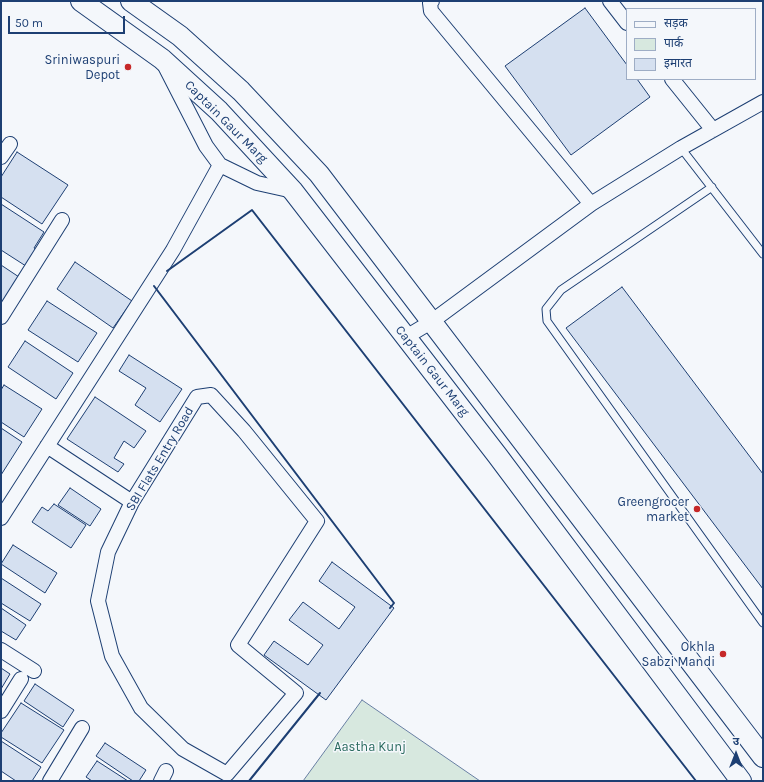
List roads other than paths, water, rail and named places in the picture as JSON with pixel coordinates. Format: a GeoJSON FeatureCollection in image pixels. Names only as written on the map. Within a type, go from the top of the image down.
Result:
{"type":"FeatureCollection","features":[{"type":"Feature","properties":{"kind":"main road","name":"Captain Gaur Marg"},"geometry":{"type":"LineString","coordinates":[[81,1],[162,59],[219,111],[293,191],[497,455],[742,781]]}},
{"type":"Feature","properties":{"kind":"main road"},"geometry":{"type":"LineString","coordinates":[[131,1],[180,36],[241,91],[319,174],[763,757]]}},
{"type":"Feature","properties":{"kind":"street"},"geometry":{"type":"LineString","coordinates":[[432,1],[430,3],[431,11],[591,204]]}},
{"type":"Feature","properties":{"kind":"street"},"geometry":{"type":"LineString","coordinates":[[610,1],[626,22]]}},
{"type":"Feature","properties":{"kind":"street"},"geometry":{"type":"LineString","coordinates":[[162,59],[206,146],[220,165],[257,183],[293,191]]}},
{"type":"Feature","properties":{"kind":"street"},"geometry":{"type":"LineString","coordinates":[[673,80],[713,130]]}},
{"type":"Feature","properties":{"kind":"street"},"geometry":{"type":"LineString","coordinates":[[406,337],[431,322],[591,204],[681,148],[763,102]]}},
{"type":"Feature","properties":{"kind":"street"},"geometry":{"type":"LineString","coordinates":[[1,157],[10,144]]}},
{"type":"Feature","properties":{"kind":"street"},"geometry":{"type":"LineString","coordinates":[[1,518],[176,244],[220,165]]}},
{"type":"Feature","properties":{"kind":"street"},"geometry":{"type":"LineString","coordinates":[[1,317],[62,220]]}},
{"type":"Feature","properties":{"kind":"street","name":"SBI Flats Entry Road"},"geometry":{"type":"LineString","coordinates":[[211,395],[244,430],[317,521],[238,645],[296,693],[227,774],[183,749],[141,708],[112,656],[98,601],[108,552],[132,502],[197,397],[211,395]]}},
{"type":"Feature","properties":{"kind":"street"},"geometry":{"type":"LineString","coordinates":[[47,446],[132,502]]}},
{"type":"Feature","properties":{"kind":"street"},"geometry":{"type":"LineString","coordinates":[[1,650],[34,671]]}},
{"type":"Feature","properties":{"kind":"street"},"geometry":{"type":"LineString","coordinates":[[1,711],[21,679]]}},
{"type":"Feature","properties":{"kind":"street"},"geometry":{"type":"LineString","coordinates":[[50,781],[82,728]]}},
{"type":"Feature","properties":{"kind":"lane"},"geometry":{"type":"LineString","coordinates":[[681,148],[763,254]]}},
{"type":"Feature","properties":{"kind":"lane"},"geometry":{"type":"LineString","coordinates":[[712,187],[561,290],[546,309],[547,321],[763,623]]}},
{"type":"Feature","properties":{"kind":"place","name":"Sriniwaspuri Depot"},"geometry":{"type":"Point","coordinates":[128,67]}},
{"type":"Feature","properties":{"kind":"place","name":"Greengrocer market"},"geometry":{"type":"Point","coordinates":[697,509]}},
{"type":"Feature","properties":{"kind":"place","name":"Okhla Sabzi Mandi"},"geometry":{"type":"Point","coordinates":[723,654]}},
{"type":"Feature","properties":{"kind":"park label","name":"Aastha Kunj"},"geometry":{"type":"Point","coordinates":[370,747]}}]}
